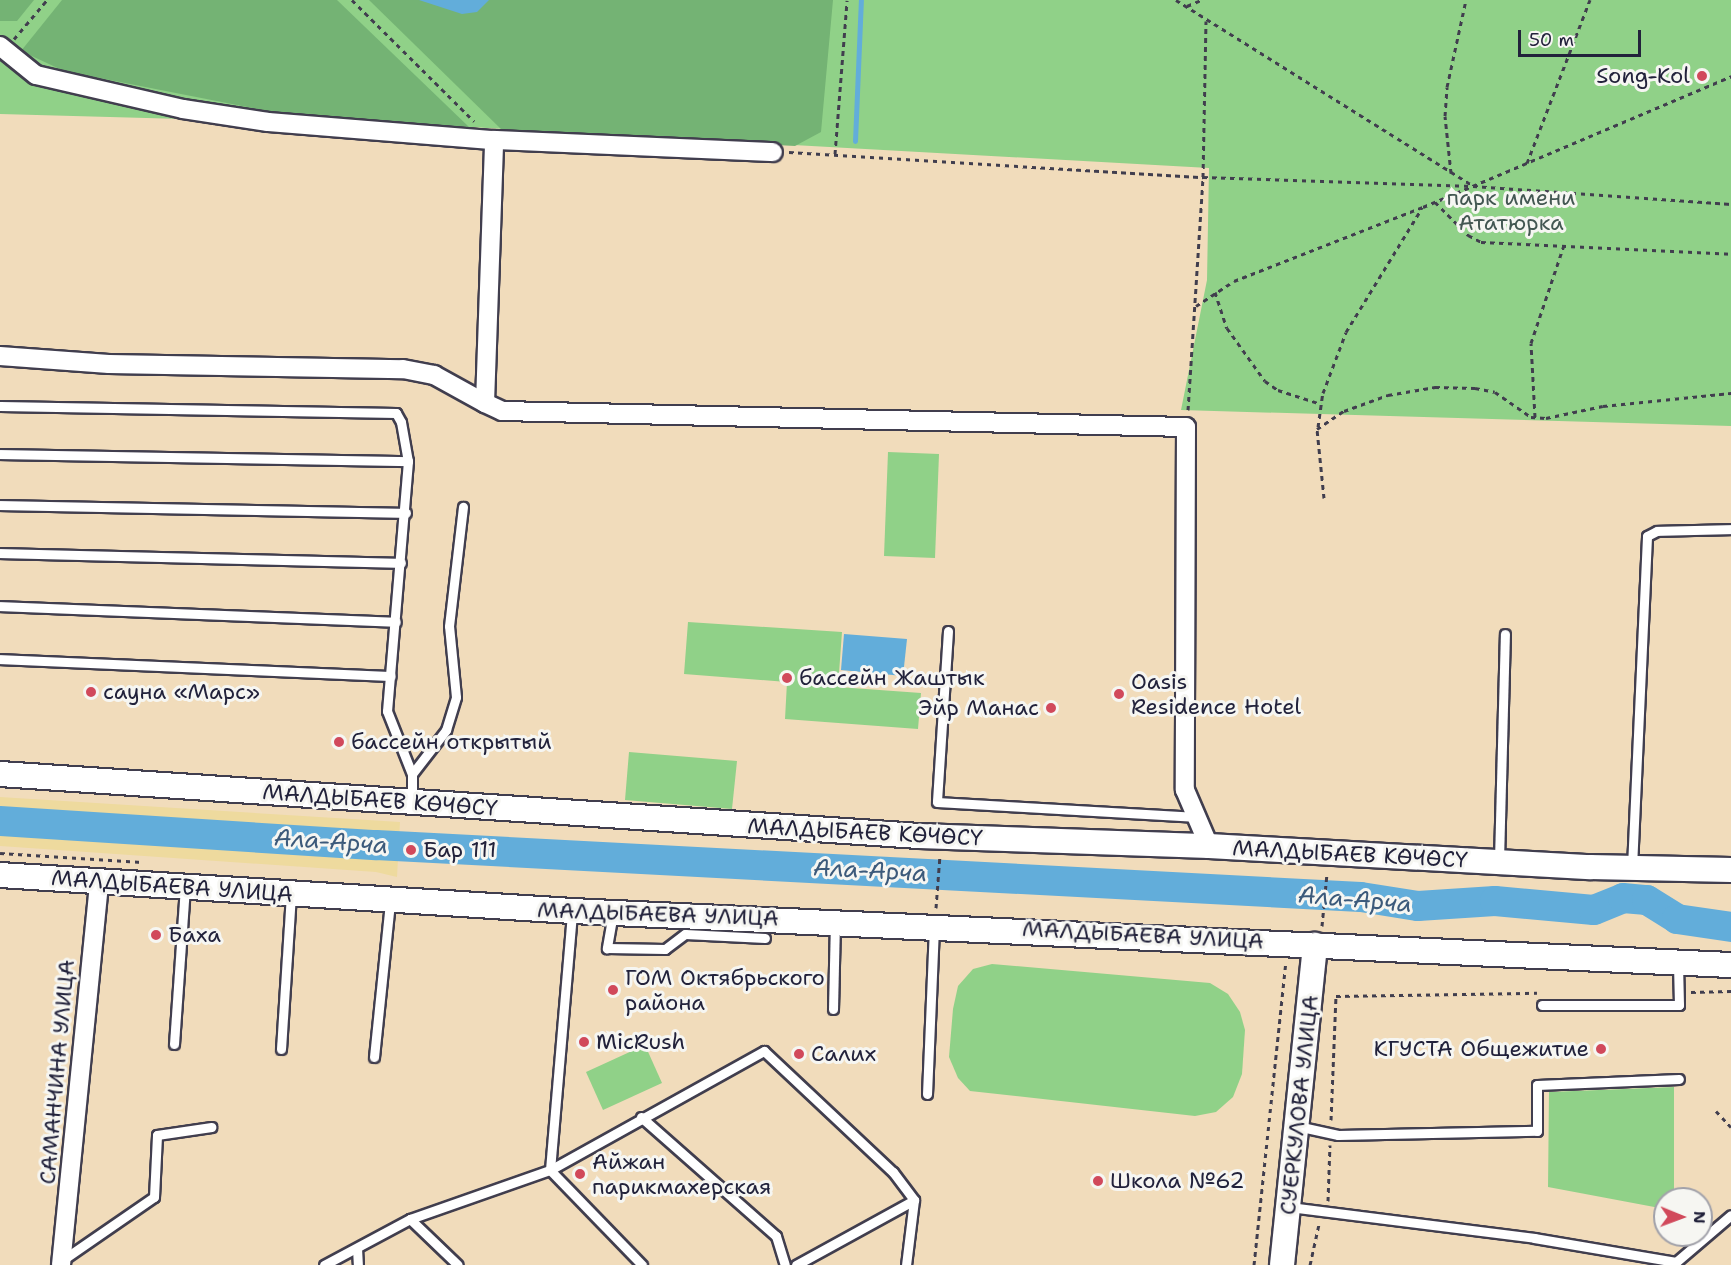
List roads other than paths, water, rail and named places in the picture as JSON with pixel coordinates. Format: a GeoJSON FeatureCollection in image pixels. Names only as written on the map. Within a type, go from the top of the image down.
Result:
{"type":"FeatureCollection","features":[{"type":"Feature","properties":{"kind":"street"},"geometry":{"type":"LineString","coordinates":[[3,48],[36,75],[183,109],[268,122],[494,140],[773,152]]}},
{"type":"Feature","properties":{"kind":"street"},"geometry":{"type":"LineString","coordinates":[[485,403],[494,140]]}},
{"type":"Feature","properties":{"kind":"street"},"geometry":{"type":"LineString","coordinates":[[0,356],[109,364],[403,369],[434,375],[502,411],[1186,427],[1185,790],[1209,846]]}},
{"type":"Feature","properties":{"kind":"street","name":"МАЛДЫБАЕВ КӨЧӨСҮ"},"geometry":{"type":"LineString","coordinates":[[0,774],[919,836],[1209,846],[1632,868],[1731,870]]}},
{"type":"Feature","properties":{"kind":"street","name":"МАЛДЫБАЕВА УЛИЦА"},"geometry":{"type":"LineString","coordinates":[[0,875],[390,901],[613,913],[836,921],[935,919],[1288,942],[1316,934]]}},
{"type":"Feature","properties":{"kind":"street","name":"САМАНЧИНА УЛИЦА"},"geometry":{"type":"LineString","coordinates":[[62,1262],[99,882]]}},
{"type":"Feature","properties":{"kind":"street"},"geometry":{"type":"LineString","coordinates":[[1316,934],[1678,964],[1731,965]]}},
{"type":"Feature","properties":{"kind":"street","name":"СУЕРКУЛОВА УЛИЦА"},"geometry":{"type":"LineString","coordinates":[[1282,1265],[1316,934]]}},
{"type":"Feature","properties":{"kind":"lane"},"geometry":{"type":"LineString","coordinates":[[0,406],[396,413],[401,422],[408,461],[406,513],[387,711],[412,774],[412,802]]}},
{"type":"Feature","properties":{"kind":"lane"},"geometry":{"type":"LineString","coordinates":[[0,454],[408,461]]}},
{"type":"Feature","properties":{"kind":"lane"},"geometry":{"type":"LineString","coordinates":[[0,505],[406,513]]}},
{"type":"Feature","properties":{"kind":"lane"},"geometry":{"type":"LineString","coordinates":[[412,774],[446,730],[456,697],[449,626],[463,507]]}},
{"type":"Feature","properties":{"kind":"lane"},"geometry":{"type":"LineString","coordinates":[[1632,868],[1647,536],[1657,531],[1731,529]]}},
{"type":"Feature","properties":{"kind":"lane"},"geometry":{"type":"LineString","coordinates":[[0,553],[401,563]]}},
{"type":"Feature","properties":{"kind":"lane"},"geometry":{"type":"LineString","coordinates":[[0,606],[396,622]]}},
{"type":"Feature","properties":{"kind":"lane"},"geometry":{"type":"LineString","coordinates":[[948,631],[937,802],[1198,817]]}},
{"type":"Feature","properties":{"kind":"lane"},"geometry":{"type":"LineString","coordinates":[[1499,862],[1505,634]]}},
{"type":"Feature","properties":{"kind":"lane"},"geometry":{"type":"LineString","coordinates":[[0,659],[392,676]]}},
{"type":"Feature","properties":{"kind":"lane"},"geometry":{"type":"LineString","coordinates":[[174,1044],[185,888]]}},
{"type":"Feature","properties":{"kind":"lane"},"geometry":{"type":"LineString","coordinates":[[280,1049],[291,894]]}},
{"type":"Feature","properties":{"kind":"lane"},"geometry":{"type":"LineString","coordinates":[[375,1057],[390,901]]}},
{"type":"Feature","properties":{"kind":"lane"},"geometry":{"type":"LineString","coordinates":[[572,911],[550,1170],[642,1265]]}},
{"type":"Feature","properties":{"kind":"lane"},"geometry":{"type":"LineString","coordinates":[[613,913],[607,948],[665,949],[685,934],[765,938]]}},
{"type":"Feature","properties":{"kind":"lane"},"geometry":{"type":"LineString","coordinates":[[927,1094],[935,919]]}},
{"type":"Feature","properties":{"kind":"lane"},"geometry":{"type":"LineString","coordinates":[[833,1009],[836,921]]}},
{"type":"Feature","properties":{"kind":"lane"},"geometry":{"type":"LineString","coordinates":[[1542,1005],[1679,1005],[1678,964]]}},
{"type":"Feature","properties":{"kind":"lane"},"geometry":{"type":"LineString","coordinates":[[324,1265],[410,1219],[550,1170],[640,1117],[764,1052],[893,1172],[914,1200],[906,1265]]}},
{"type":"Feature","properties":{"kind":"lane"},"geometry":{"type":"LineString","coordinates":[[1296,1126],[1338,1135],[1538,1131],[1537,1085],[1679,1079]]}},
{"type":"Feature","properties":{"kind":"lane"},"geometry":{"type":"LineString","coordinates":[[640,1117],[776,1236],[785,1265]]}},
{"type":"Feature","properties":{"kind":"lane"},"geometry":{"type":"LineString","coordinates":[[62,1262],[154,1197],[157,1135],[211,1127]]}},
{"type":"Feature","properties":{"kind":"lane"},"geometry":{"type":"LineString","coordinates":[[796,1265],[914,1200]]}},
{"type":"Feature","properties":{"kind":"lane"},"geometry":{"type":"LineString","coordinates":[[1287,1207],[1534,1238],[1678,1264],[1731,1215]]}},
{"type":"Feature","properties":{"kind":"lane"},"geometry":{"type":"LineString","coordinates":[[410,1219],[458,1265]]}},
{"type":"Feature","properties":{"kind":"lane"},"geometry":{"type":"LineString","coordinates":[[357,1248],[358,1265]]}},
{"type":"Feature","properties":{"kind":"water"},"geometry":{"type":"Polygon","coordinates":[[[419,0],[489,0],[477,12],[462,14],[419,0]]]}},
{"type":"Feature","properties":{"kind":"water"},"geometry":{"type":"Polygon","coordinates":[[[844,634],[907,639],[903,676],[841,670],[844,634]]]}},
{"type":"Feature","properties":{"kind":"waterway"},"geometry":{"type":"LineString","coordinates":[[855,141],[861,0]]}},
{"type":"Feature","properties":{"kind":"waterway","name":"Ала-Арча"},"geometry":{"type":"LineString","coordinates":[[0,821],[376,845],[1361,897],[1418,906],[1495,901],[1594,910],[1623,898],[1647,900],[1677,919],[1731,927]]}},
{"type":"Feature","properties":{"kind":"place","name":"Song-Kol"},"geometry":{"type":"Point","coordinates":[1702,76]}},
{"type":"Feature","properties":{"kind":"place","name":"бассейн Жаштык"},"geometry":{"type":"Point","coordinates":[787,678]}},
{"type":"Feature","properties":{"kind":"place","name":"сауна «Марс»"},"geometry":{"type":"Point","coordinates":[91,692]}},
{"type":"Feature","properties":{"kind":"place","name":"Oasis Residence Hotel"},"geometry":{"type":"Point","coordinates":[1119,694]}},
{"type":"Feature","properties":{"kind":"place","name":"Эйр Манас"},"geometry":{"type":"Point","coordinates":[1051,708]}},
{"type":"Feature","properties":{"kind":"place","name":"бассейн открытый"},"geometry":{"type":"Point","coordinates":[339,742]}},
{"type":"Feature","properties":{"kind":"place","name":"Бар 111"},"geometry":{"type":"Point","coordinates":[411,850]}},
{"type":"Feature","properties":{"kind":"place","name":"Баха"},"geometry":{"type":"Point","coordinates":[156,935]}},
{"type":"Feature","properties":{"kind":"place","name":"ГОМ Октябрьского района"},"geometry":{"type":"Point","coordinates":[613,990]}},
{"type":"Feature","properties":{"kind":"place","name":"MicRush"},"geometry":{"type":"Point","coordinates":[584,1042]}},
{"type":"Feature","properties":{"kind":"place","name":"КГУСТА Общежитие"},"geometry":{"type":"Point","coordinates":[1601,1049]}},
{"type":"Feature","properties":{"kind":"place","name":"Салих"},"geometry":{"type":"Point","coordinates":[799,1054]}},
{"type":"Feature","properties":{"kind":"place","name":"Айжан парикмахерская"},"geometry":{"type":"Point","coordinates":[580,1174]}},
{"type":"Feature","properties":{"kind":"place","name":"Школа №62"},"geometry":{"type":"Point","coordinates":[1098,1181]}},
{"type":"Feature","properties":{"kind":"park label","name":"парк имени Ататюрка"},"geometry":{"type":"Point","coordinates":[1511,210]}}]}
